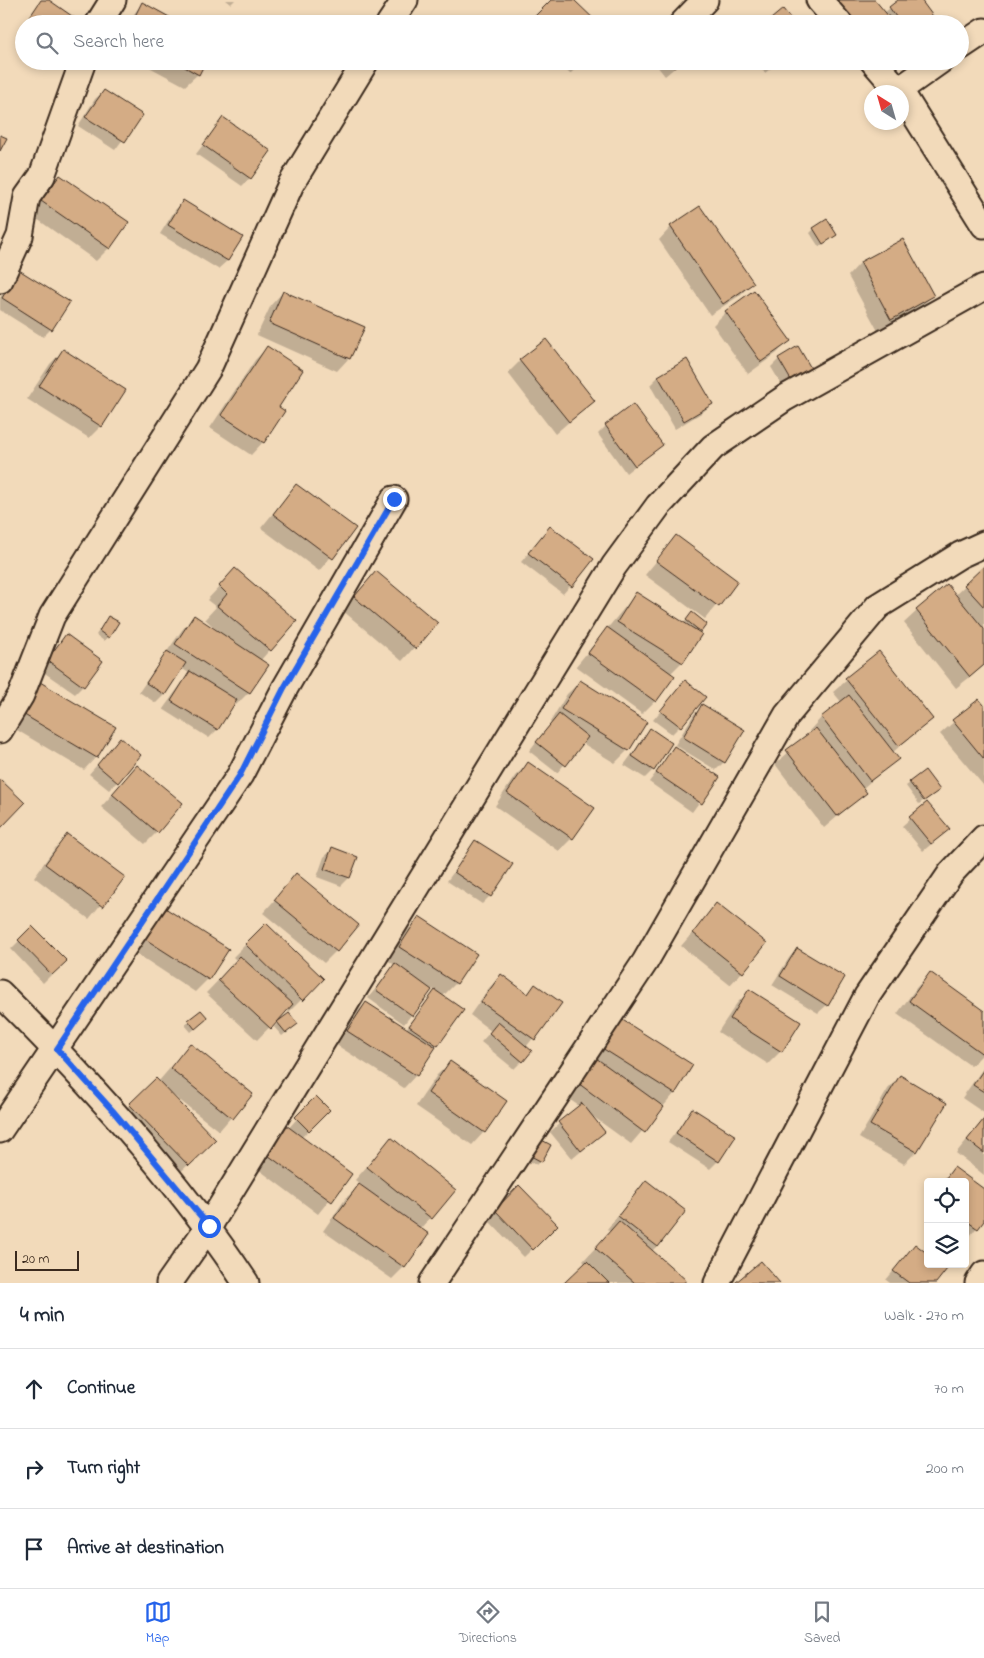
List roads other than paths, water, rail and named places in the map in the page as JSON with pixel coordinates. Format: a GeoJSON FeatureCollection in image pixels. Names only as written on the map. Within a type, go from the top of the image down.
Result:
{"type":"FeatureCollection","features":[{"type":"Feature","properties":{"kind":"street"},"geometry":{"type":"LineString","coordinates":[[104,15],[113,0]]}},
{"type":"Feature","properties":{"kind":"street"},"geometry":{"type":"LineString","coordinates":[[395,15],[404,0]]}},
{"type":"Feature","properties":{"kind":"street"},"geometry":{"type":"LineString","coordinates":[[691,15],[706,0]]}},
{"type":"Feature","properties":{"kind":"street"},"geometry":{"type":"LineString","coordinates":[[819,0],[832,15]]}},
{"type":"Feature","properties":{"kind":"street"},"geometry":{"type":"LineString","coordinates":[[969,41],[984,31]]}},
{"type":"Feature","properties":{"kind":"street"},"geometry":{"type":"LineString","coordinates":[[0,280],[20,236],[27,197],[42,176],[80,70]]}},
{"type":"Feature","properties":{"kind":"street"},"geometry":{"type":"LineString","coordinates":[[0,730],[21,695],[52,616],[208,369],[291,184],[361,70]]}},
{"type":"Feature","properties":{"kind":"street"},"geometry":{"type":"LineString","coordinates":[[882,70],[894,85]]}},
{"type":"Feature","properties":{"kind":"street"},"geometry":{"type":"LineString","coordinates":[[909,85],[928,70]]}},
{"type":"Feature","properties":{"kind":"street"},"geometry":{"type":"LineString","coordinates":[[909,106],[984,225]]}},
{"type":"Feature","properties":{"kind":"street"},"geometry":{"type":"LineString","coordinates":[[169,1283],[209,1226],[609,574],[658,506],[713,447],[785,398],[984,287]]}},
{"type":"Feature","properties":{"kind":"street"},"geometry":{"type":"LineString","coordinates":[[0,1130],[57,1049],[240,775],[284,688],[394,499]]}},
{"type":"Feature","properties":{"kind":"street"},"geometry":{"type":"LineString","coordinates":[[432,1283],[645,962],[787,715],[878,606],[960,555],[984,544]]}},
{"type":"Feature","properties":{"kind":"street"},"geometry":{"type":"LineString","coordinates":[[717,1283],[867,996],[951,873],[984,838]]}},
{"type":"Feature","properties":{"kind":"street"},"geometry":{"type":"LineString","coordinates":[[0,993],[57,1049],[113,1111],[209,1226],[246,1283]]}},
{"type":"Feature","properties":{"kind":"street"},"geometry":{"type":"LineString","coordinates":[[978,1283],[984,1274]]}}]}
